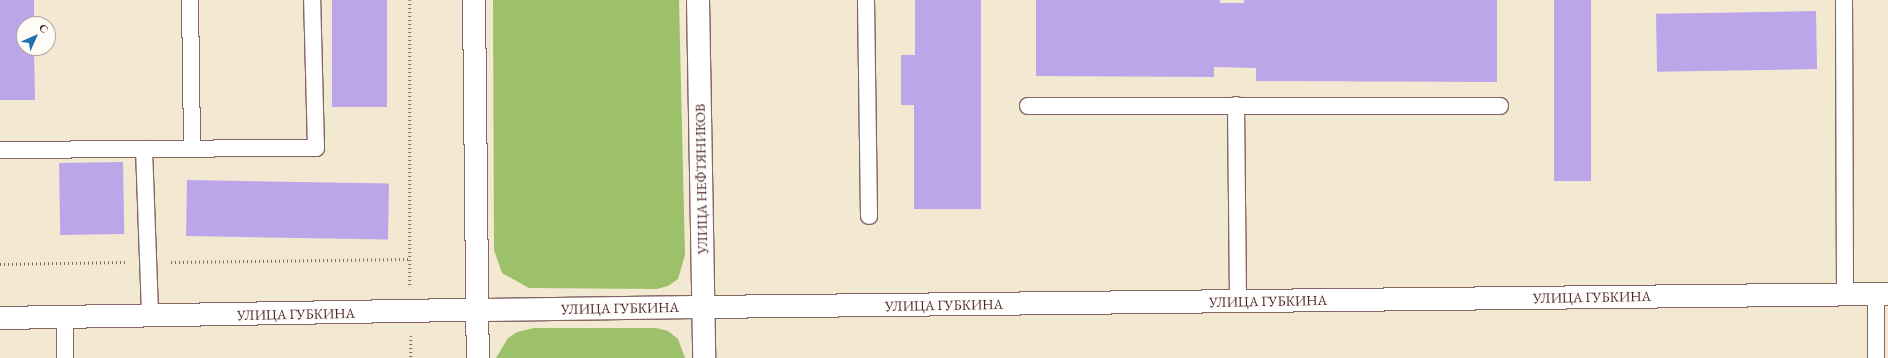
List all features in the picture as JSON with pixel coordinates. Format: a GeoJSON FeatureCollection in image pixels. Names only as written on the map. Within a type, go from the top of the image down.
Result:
{"type":"FeatureCollection","features":[{"type":"Feature","properties":{"kind":"street"},"geometry":{"type":"LineString","coordinates":[[474,0],[478,358]]}},
{"type":"Feature","properties":{"kind":"street","name":"УЛИЦА НЕФТЯНИКОВ"},"geometry":{"type":"LineString","coordinates":[[698,0],[704,358]]}},
{"type":"Feature","properties":{"kind":"street","name":"УЛИЦА ГУБКИНА"},"geometry":{"type":"LineString","coordinates":[[0,318],[702,307],[1882,294]]}},
{"type":"Feature","properties":{"kind":"lane"},"geometry":{"type":"LineString","coordinates":[[190,0],[192,148]]}},
{"type":"Feature","properties":{"kind":"lane"},"geometry":{"type":"LineString","coordinates":[[0,150],[316,148],[312,0]]}},
{"type":"Feature","properties":{"kind":"lane"},"geometry":{"type":"LineString","coordinates":[[866,0],[869,216]]}},
{"type":"Feature","properties":{"kind":"lane"},"geometry":{"type":"LineString","coordinates":[[1844,0],[1845,294]]}},
{"type":"Feature","properties":{"kind":"lane"},"geometry":{"type":"LineString","coordinates":[[1236,105],[1238,302]]}},
{"type":"Feature","properties":{"kind":"lane"},"geometry":{"type":"LineString","coordinates":[[1028,106],[1500,106]]}},
{"type":"Feature","properties":{"kind":"lane"},"geometry":{"type":"LineString","coordinates":[[144,149],[146,262],[150,316]]}},
{"type":"Feature","properties":{"kind":"lane"},"geometry":{"type":"LineString","coordinates":[[1876,358],[1882,294]]}},
{"type":"Feature","properties":{"kind":"lane"},"geometry":{"type":"LineString","coordinates":[[65,318],[65,358]]}},
{"type":"Feature","properties":{"kind":"path"},"geometry":{"type":"LineString","coordinates":[[410,0],[411,358]]}},
{"type":"Feature","properties":{"kind":"path"},"geometry":{"type":"LineString","coordinates":[[0,264],[410,259]]}},
{"type":"Feature","properties":{"kind":"green space"},"geometry":{"type":"Polygon","coordinates":[[[493,0],[679,0],[685,255],[678,279],[668,286],[657,289],[529,288],[502,273],[494,250],[493,0]]]}},
{"type":"Feature","properties":{"kind":"green space"},"geometry":{"type":"Polygon","coordinates":[[[534,328],[656,328],[668,331],[678,339],[685,358],[496,358],[508,338],[517,332],[534,328]]]}},
{"type":"Feature","properties":{"kind":"building"},"geometry":{"type":"Polygon","coordinates":[[[0,0],[34,0],[34,16],[16,16],[16,56],[34,56],[35,100],[0,100],[0,0]]]}},
{"type":"Feature","properties":{"kind":"building"},"geometry":{"type":"Polygon","coordinates":[[[332,0],[387,0],[387,107],[332,107],[332,0]]]}},
{"type":"Feature","properties":{"kind":"building"},"geometry":{"type":"Polygon","coordinates":[[[915,0],[981,0],[981,209],[914,209],[914,105],[901,105],[901,55],[915,55],[915,0]]]}},
{"type":"Feature","properties":{"kind":"building"},"geometry":{"type":"Polygon","coordinates":[[[1036,0],[1220,0],[1220,3],[1244,3],[1244,0],[1497,0],[1497,82],[1256,81],[1256,68],[1214,67],[1214,77],[1036,76],[1036,0]]]}},
{"type":"Feature","properties":{"kind":"building"},"geometry":{"type":"Polygon","coordinates":[[[1554,0],[1591,0],[1591,181],[1554,181],[1554,0]]]}},
{"type":"Feature","properties":{"kind":"building"},"geometry":{"type":"Polygon","coordinates":[[[1816,11],[1817,69],[1657,72],[1656,14],[1816,11]]]}},
{"type":"Feature","properties":{"kind":"building"},"geometry":{"type":"Polygon","coordinates":[[[123,162],[124,234],[60,235],[59,163],[123,162]]]}},
{"type":"Feature","properties":{"kind":"building"},"geometry":{"type":"Polygon","coordinates":[[[187,180],[389,184],[388,240],[186,236],[187,180]]]}}]}
